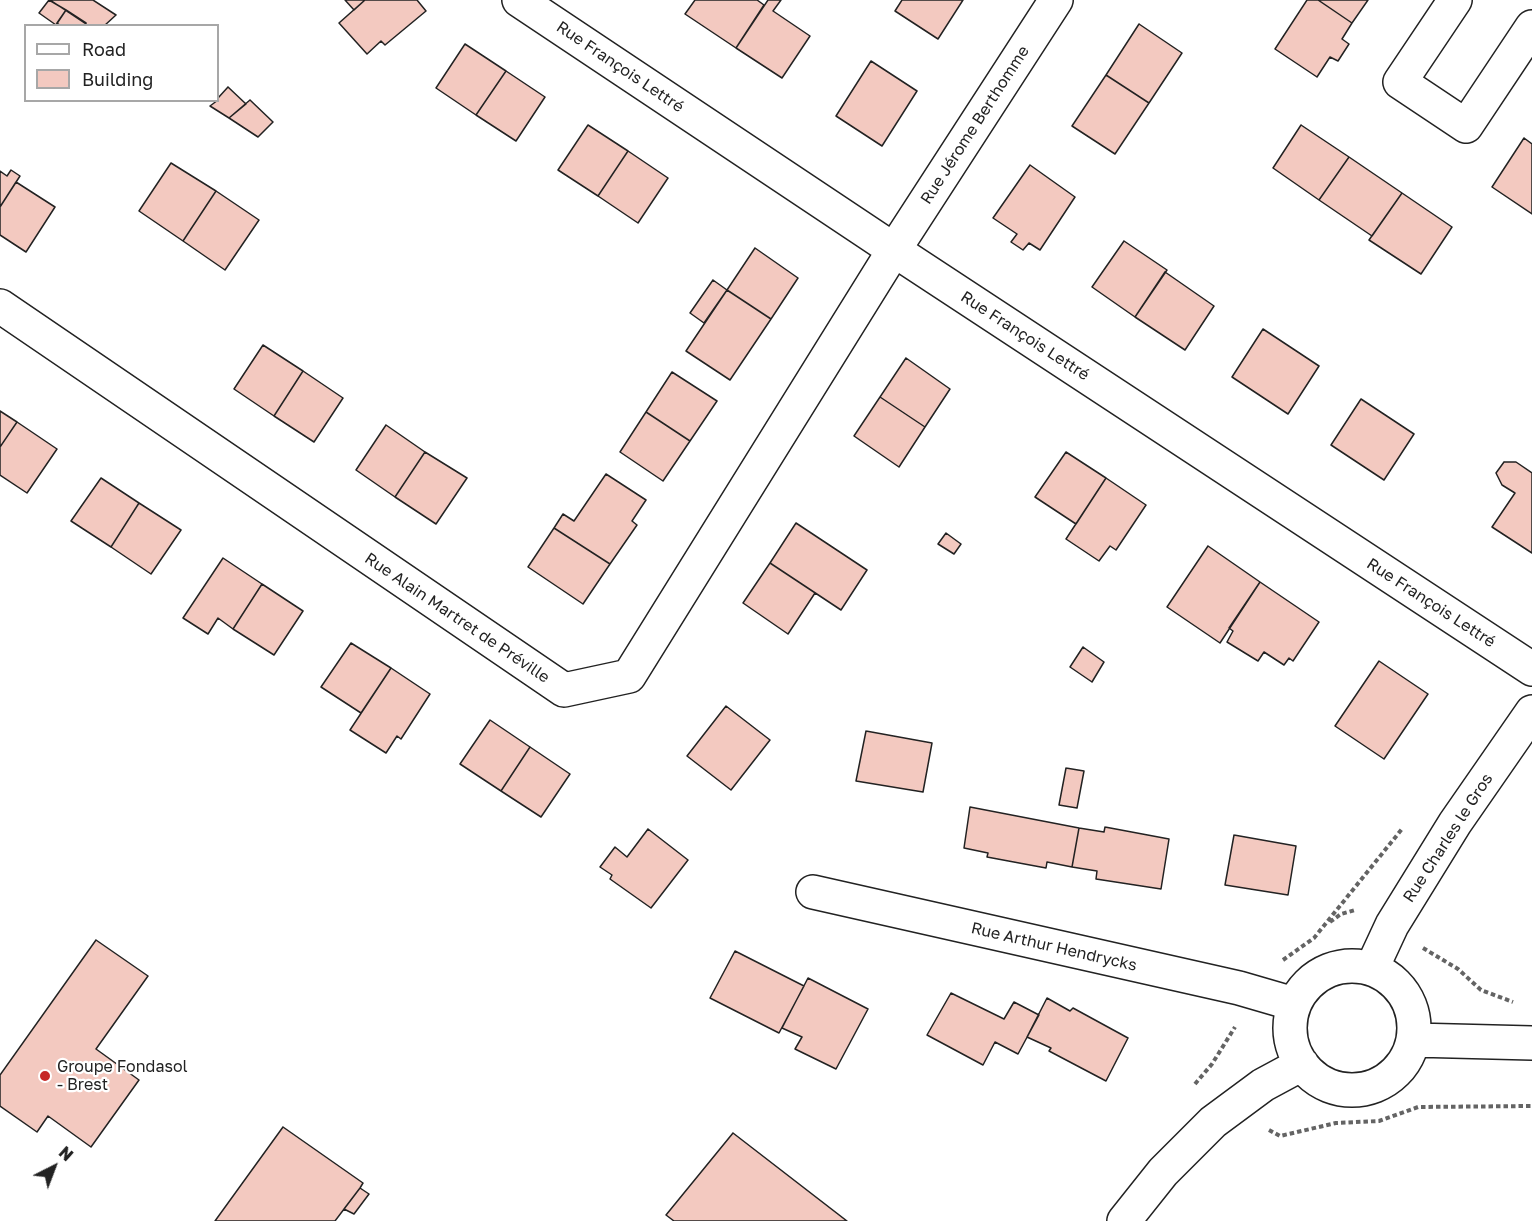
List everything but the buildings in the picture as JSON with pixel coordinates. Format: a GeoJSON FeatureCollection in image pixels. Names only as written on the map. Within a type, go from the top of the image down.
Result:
{"type":"FeatureCollection","features":[{"type":"Feature","properties":{"kind":"street","name":"Rue François Lettré"},"geometry":{"type":"LineString","coordinates":[[519,0],[894,250],[1532,669]]}},
{"type":"Feature","properties":{"kind":"street","name":"Rue Jérome Berthomme"},"geometry":{"type":"LineString","coordinates":[[894,250],[1056,0]]}},
{"type":"Feature","properties":{"kind":"street"},"geometry":{"type":"LineString","coordinates":[[1455,0],[1400,82],[1466,126],[1532,27]]}},
{"type":"Feature","properties":{"kind":"street","name":"Rue Alain Martret de Préville"},"geometry":{"type":"LineString","coordinates":[[0,306],[564,690],[629,676],[894,250]]}},
{"type":"Feature","properties":{"kind":"street","name":"Rue Charles le Gros"},"geometry":{"type":"LineString","coordinates":[[1372,968],[1392,925],[1455,823],[1532,712]]}},
{"type":"Feature","properties":{"kind":"street","name":"Rue Arthur Hendrycks"},"geometry":{"type":"LineString","coordinates":[[813,892],[1255,993],[1294,1004]]}},
{"type":"Feature","properties":{"kind":"street"},"geometry":{"type":"LineString","coordinates":[[1354,965],[1372,968],[1388,976],[1401,989],[1410,1005],[1415,1022],[1414,1040],[1406,1060],[1393,1075],[1376,1086],[1356,1090],[1335,1088],[1317,1078],[1302,1064],[1293,1045],[1290,1024],[1294,1004],[1304,988],[1318,975],[1335,968],[1354,965]]}},
{"type":"Feature","properties":{"kind":"street"},"geometry":{"type":"LineString","coordinates":[[1414,1040],[1532,1043]]}},
{"type":"Feature","properties":{"kind":"street"},"geometry":{"type":"LineString","coordinates":[[1124,1221],[1163,1172],[1213,1122],[1263,1085],[1302,1064]]}},
{"type":"Feature","properties":{"kind":"path"},"geometry":{"type":"LineString","coordinates":[[1392,925],[1434,956],[1458,969],[1481,990],[1522,1005]]}},
{"type":"Feature","properties":{"kind":"path"},"geometry":{"type":"LineString","coordinates":[[1190,1090],[1212,1064],[1255,993],[1286,957],[1314,938],[1324,927]]}},
{"type":"Feature","properties":{"kind":"path"},"geometry":{"type":"LineString","coordinates":[[1212,1064],[1240,1102],[1261,1125],[1280,1136],[1336,1123],[1379,1121],[1418,1107],[1532,1106]]}},
{"type":"Feature","properties":{"kind":"place","name":"Groupe Fondasol - Brest"},"geometry":{"type":"Point","coordinates":[45,1076]}}]}
